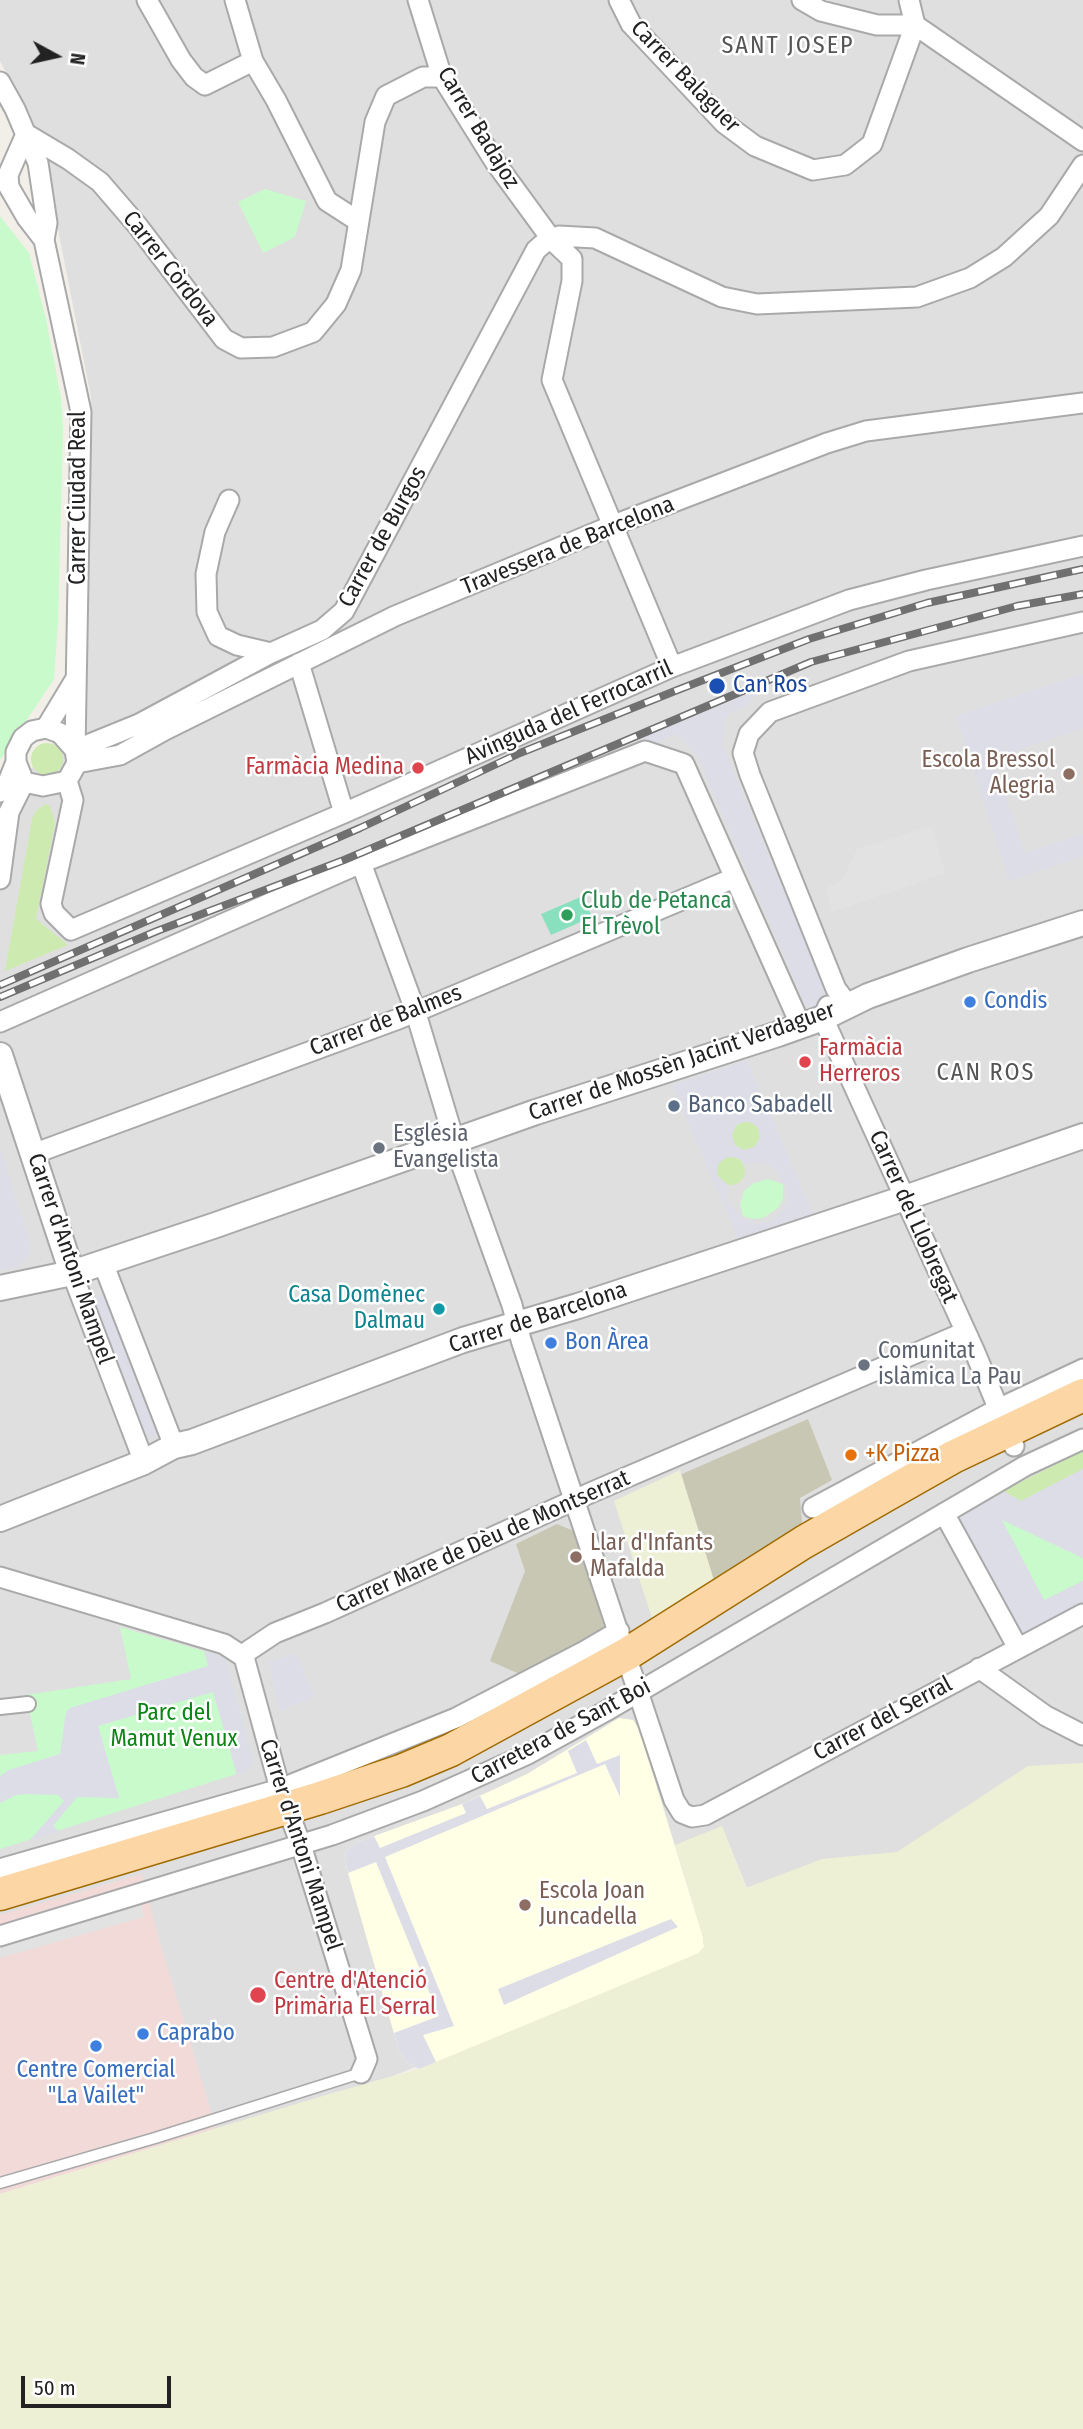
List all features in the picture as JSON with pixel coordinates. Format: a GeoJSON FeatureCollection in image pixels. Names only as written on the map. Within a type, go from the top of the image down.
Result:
{"type":"FeatureCollection","features":[{"type":"Feature","properties":{"kind":"main road"},"geometry":{"type":"LineString","coordinates":[[0,1894],[366,1798],[478,1752],[551,1715],[629,1661],[821,1553],[1007,1428],[1083,1395]]}},
{"type":"Feature","properties":{"kind":"main road"},"geometry":{"type":"LineString","coordinates":[[1007,1428],[1083,1414]]}},
{"type":"Feature","properties":{"kind":"main road"},"geometry":{"type":"LineString","coordinates":[[0,1908],[290,1816]]}},
{"type":"Feature","properties":{"kind":"street"},"geometry":{"type":"LineString","coordinates":[[147,0],[181,60],[194,77],[205,85],[253,61]]}},
{"type":"Feature","properties":{"kind":"street"},"geometry":{"type":"LineString","coordinates":[[235,0],[253,61],[276,100],[327,201],[358,221]]}},
{"type":"Feature","properties":{"kind":"street","name":"Carrer Badajoz"},"geometry":{"type":"LineString","coordinates":[[418,0],[442,77],[495,162],[556,238],[573,265],[552,380],[611,526]]}},
{"type":"Feature","properties":{"kind":"street","name":"Carrer Balaguer"},"geometry":{"type":"LineString","coordinates":[[619,0],[631,24],[724,123],[755,146],[813,170],[845,164],[872,144],[915,24]]}},
{"type":"Feature","properties":{"kind":"street"},"geometry":{"type":"LineString","coordinates":[[802,0],[821,11],[877,25],[915,24],[1083,141]]}},
{"type":"Feature","properties":{"kind":"street"},"geometry":{"type":"LineString","coordinates":[[908,0],[915,24]]}},
{"type":"Feature","properties":{"kind":"street","name":"Carrer Còrdova"},"geometry":{"type":"LineString","coordinates":[[26,134],[100,181],[224,339],[241,348],[273,348],[313,332],[336,304],[351,270],[375,122],[386,96],[424,77],[442,77]]}},
{"type":"Feature","properties":{"kind":"street","name":"Carrer Ciudad Real"},"geometry":{"type":"LineString","coordinates":[[0,82],[38,163],[47,223],[44,240],[81,412],[76,756],[67,781]]}},
{"type":"Feature","properties":{"kind":"street","name":"Carrer Ciudad Real"},"geometry":{"type":"LineString","coordinates":[[26,134],[8,175],[9,187],[44,240]]}},
{"type":"Feature","properties":{"kind":"street"},"geometry":{"type":"LineString","coordinates":[[556,238],[595,238],[722,297],[757,304],[917,297],[970,278],[1004,257],[1049,216],[1083,165]]}},
{"type":"Feature","properties":{"kind":"street","name":"Carrer de Burgos"},"geometry":{"type":"LineString","coordinates":[[76,756],[271,653],[322,630],[344,611],[536,250],[556,238]]}},
{"type":"Feature","properties":{"kind":"street","name":"Travessera de Barcelona"},"geometry":{"type":"LineString","coordinates":[[76,756],[120,755],[394,616],[611,526],[827,443],[866,431],[1083,403]]}},
{"type":"Feature","properties":{"kind":"street"},"geometry":{"type":"LineString","coordinates":[[229,500],[215,532],[206,574],[207,612],[218,636],[237,645],[271,653]]}},
{"type":"Feature","properties":{"kind":"street"},"geometry":{"type":"LineString","coordinates":[[611,526],[672,667]]}},
{"type":"Feature","properties":{"kind":"street","name":"Avinguda del Ferrocarril"},"geometry":{"type":"LineString","coordinates":[[67,781],[74,800],[51,904],[54,914],[71,930],[344,813],[672,667],[849,600],[926,580],[1083,546]]}},
{"type":"Feature","properties":{"kind":"street"},"geometry":{"type":"LineString","coordinates":[[842,997],[743,753],[749,734],[770,712],[799,699],[909,661],[1083,622]]}},
{"type":"Feature","properties":{"kind":"street"},"geometry":{"type":"LineString","coordinates":[[299,663],[344,813]]}},
{"type":"Feature","properties":{"kind":"street","name":"Carrer Ciudad Real"},"geometry":{"type":"LineString","coordinates":[[16,762],[17,746],[32,731],[46,728],[77,676]]}},
{"type":"Feature","properties":{"kind":"street"},"geometry":{"type":"LineString","coordinates":[[46,728],[60,733],[76,756]]}},
{"type":"Feature","properties":{"kind":"street","name":"Carrer del Llobregat"},"geometry":{"type":"LineString","coordinates":[[362,863],[645,751],[684,764],[734,878],[905,1198],[1007,1428]]}},
{"type":"Feature","properties":{"kind":"street"},"geometry":{"type":"LineString","coordinates":[[16,762],[33,784]]}},
{"type":"Feature","properties":{"kind":"street"},"geometry":{"type":"LineString","coordinates":[[0,792],[8,782],[16,762]]}},
{"type":"Feature","properties":{"kind":"street"},"geometry":{"type":"LineString","coordinates":[[0,808],[33,784],[67,781]]}},
{"type":"Feature","properties":{"kind":"street"},"geometry":{"type":"LineString","coordinates":[[0,879],[9,812],[33,784]]}},
{"type":"Feature","properties":{"kind":"street"},"geometry":{"type":"LineString","coordinates":[[0,1022],[362,863],[415,1010],[455,1141],[629,1661]]}},
{"type":"Feature","properties":{"kind":"street","name":"Carrer de Balmes"},"geometry":{"type":"LineString","coordinates":[[33,1154],[401,1018],[734,878]]}},
{"type":"Feature","properties":{"kind":"street","name":"Carrer de Mossèn Jacint Verdaguer"},"geometry":{"type":"LineString","coordinates":[[0,1288],[72,1273],[103,1263],[455,1141],[812,1022],[842,997],[1083,923]]}},
{"type":"Feature","properties":{"kind":"street","name":"Carrer d'Antoni Mampel"},"geometry":{"type":"LineString","coordinates":[[0,1055],[72,1273],[144,1462]]}},
{"type":"Feature","properties":{"kind":"street","name":"Carrer de Barcelona"},"geometry":{"type":"LineString","coordinates":[[0,1520],[144,1462],[174,1446],[192,1442],[463,1340],[517,1325],[905,1198],[1083,1136]]}},
{"type":"Feature","properties":{"kind":"street","name":"Carrer d'Antoni Mampel"},"geometry":{"type":"LineString","coordinates":[[103,1263],[174,1446]]}},
{"type":"Feature","properties":{"kind":"street","name":"Carrer Mare de Dèu de Montserrat"},"geometry":{"type":"LineString","coordinates":[[244,1657],[248,1651],[275,1633],[338,1608],[574,1500],[965,1332]]}},
{"type":"Feature","properties":{"kind":"street"},"geometry":{"type":"LineString","coordinates":[[813,1508],[1007,1428],[1083,1369]]}},
{"type":"Feature","properties":{"kind":"street","name":"Carretera de Sant Boi"},"geometry":{"type":"LineString","coordinates":[[0,1936],[290,1816],[456,1718],[585,1651],[629,1661],[944,1513],[1025,1466],[1083,1439]]}},
{"type":"Feature","properties":{"kind":"street"},"geometry":{"type":"LineString","coordinates":[[944,1513],[1018,1648]]}},
{"type":"Feature","properties":{"kind":"street"},"geometry":{"type":"LineString","coordinates":[[0,1577],[225,1644],[244,1657]]}},
{"type":"Feature","properties":{"kind":"street","name":"Carrer del Serral"},"geometry":{"type":"LineString","coordinates":[[629,1661],[674,1800],[682,1813],[692,1817],[705,1815],[1083,1614]]}},
{"type":"Feature","properties":{"kind":"street","name":"Carrer d'Antoni Mampel"},"geometry":{"type":"LineString","coordinates":[[244,1657],[290,1816],[367,2059],[361,2073]]}},
{"type":"Feature","properties":{"kind":"street"},"geometry":{"type":"LineString","coordinates":[[979,1668],[1046,1716],[1083,1735]]}},
{"type":"Feature","properties":{"kind":"street"},"geometry":{"type":"LineString","coordinates":[[0,1707],[28,1703]]}},
{"type":"Feature","properties":{"kind":"street","name":"Carretera de Sant Boi"},"geometry":{"type":"LineString","coordinates":[[0,1869],[290,1816]]}},
{"type":"Feature","properties":{"kind":"lane"},"geometry":{"type":"LineString","coordinates":[[0,2183],[155,2138],[361,2073]]}},
{"type":"Feature","properties":{"kind":"shaded area"},"geometry":{"type":"Polygon","coordinates":[[[0,0],[1083,0],[1083,1765],[896,1853],[747,1888],[723,1829],[706,1950],[393,2076],[0,2193],[0,771],[14,781],[46,757],[71,700],[88,647],[91,397],[47,174],[0,61],[0,0]]]}},
{"type":"Feature","properties":{"kind":"shaded area"},"geometry":{"type":"Polygon","coordinates":[[[1083,674],[1083,728],[993,759],[1025,853],[1083,834],[1083,856],[1009,881],[956,716],[1083,674]]]}},
{"type":"Feature","properties":{"kind":"shaded area"},"geometry":{"type":"Polygon","coordinates":[[[759,690],[746,706],[726,715],[722,745],[824,985],[827,1000],[824,1005],[815,1008],[808,1007],[804,1002],[697,755],[676,734],[653,744],[635,740],[759,690]]]}},
{"type":"Feature","properties":{"kind":"shaded area"},"geometry":{"type":"Polygon","coordinates":[[[931,826],[946,873],[832,912],[826,888],[842,880],[857,849],[931,826]]]}},
{"type":"Feature","properties":{"kind":"shaded area"},"geometry":{"type":"Polygon","coordinates":[[[747,1060],[815,1219],[740,1243],[672,1085],[747,1060]],[[748,1121],[737,1124],[732,1135],[735,1145],[744,1150],[754,1147],[760,1138],[758,1127],[748,1121]],[[727,1157],[718,1164],[717,1175],[727,1184],[728,1201],[740,1218],[757,1224],[777,1217],[786,1205],[788,1196],[785,1183],[783,1184],[777,1171],[765,1163],[744,1164],[739,1158],[727,1157]]]}},
{"type":"Feature","properties":{"kind":"shaded area"},"geometry":{"type":"Polygon","coordinates":[[[0,1147],[31,1247],[29,1257],[19,1266],[0,1270],[0,1147]]]}},
{"type":"Feature","properties":{"kind":"shaded area"},"geometry":{"type":"Polygon","coordinates":[[[108,1293],[161,1433],[147,1439],[93,1300],[108,1293]]]}},
{"type":"Feature","properties":{"kind":"shaded area"},"geometry":{"type":"Polygon","coordinates":[[[808,1419],[832,1480],[800,1498],[802,1523],[686,1602],[652,1487],[808,1419]]]}},
{"type":"Feature","properties":{"kind":"shaded area"},"geometry":{"type":"Polygon","coordinates":[[[1083,1469],[1083,1558],[1002,1520],[1044,1600],[1083,1581],[1083,1606],[1029,1635],[1019,1635],[957,1521],[958,1517],[965,1508],[1003,1491],[1021,1501],[1083,1469]]]}},
{"type":"Feature","properties":{"kind":"shaded area"},"geometry":{"type":"Polygon","coordinates":[[[680,1470],[716,1587],[654,1624],[614,1501],[680,1470]]]}},
{"type":"Feature","properties":{"kind":"shaded area"},"geometry":{"type":"Polygon","coordinates":[[[557,1524],[576,1532],[604,1627],[524,1676],[490,1661],[525,1571],[516,1544],[557,1524]]]}},
{"type":"Feature","properties":{"kind":"shaded area"},"geometry":{"type":"Polygon","coordinates":[[[204,1651],[225,1657],[254,1763],[249,1770],[237,1775],[213,1692],[98,1726],[119,1798],[77,1797],[53,1826],[59,1832],[30,1840],[64,1801],[58,1795],[26,1794],[16,1795],[0,1803],[0,1776],[9,1770],[60,1754],[66,1712],[70,1708],[208,1666],[204,1651]]]}},
{"type":"Feature","properties":{"kind":"shaded area"},"geometry":{"type":"Polygon","coordinates":[[[296,1653],[315,1697],[279,1711],[269,1662],[296,1653]]]}},
{"type":"Feature","properties":{"kind":"shaded area","name":"Escola Joan Juncadella"},"geometry":{"type":"Polygon","coordinates":[[[619,1718],[633,1720],[639,1729],[704,1947],[699,1953],[419,2069],[408,2063],[399,2051],[348,1873],[346,1851],[355,1843],[462,1804],[527,1774],[619,1718]]]}},
{"type":"Feature","properties":{"kind":"shaded area"},"geometry":{"type":"Polygon","coordinates":[[[586,1740],[597,1764],[620,1755],[620,1797],[605,1764],[385,1857],[454,2026],[423,2035],[436,2062],[419,2069],[408,2063],[399,2051],[394,2033],[439,2016],[376,1862],[348,1873],[346,1851],[355,1843],[374,1836],[380,1848],[466,1813],[462,1804],[480,1796],[487,1809],[577,1773],[568,1751],[586,1740]]]}},
{"type":"Feature","properties":{"kind":"shaded area"},"geometry":{"type":"Polygon","coordinates":[[[1083,1763],[1083,2429],[0,2429],[0,2194],[419,2069],[699,1953],[704,1947],[703,1937],[675,1845],[722,1826],[746,1888],[822,1859],[897,1852],[1028,1766],[1083,1763]]]}},
{"type":"Feature","properties":{"kind":"shaded area","name":"Centre Comercial \"La Vailet\""},"geometry":{"type":"Polygon","coordinates":[[[142,1874],[216,2128],[0,2194],[0,1915],[142,1874]]]}},
{"type":"Feature","properties":{"kind":"shaded area"},"geometry":{"type":"Polygon","coordinates":[[[141,1903],[144,1917],[0,1958],[0,1944],[141,1903]]]}},
{"type":"Feature","properties":{"kind":"shaded area"},"geometry":{"type":"Polygon","coordinates":[[[671,1919],[678,1927],[504,2005],[498,1989],[671,1919]]]}},
{"type":"Feature","properties":{"kind":"green space"},"geometry":{"type":"Polygon","coordinates":[[[265,189],[306,201],[295,237],[263,253],[238,202],[265,189]]]}},
{"type":"Feature","properties":{"kind":"green space"},"geometry":{"type":"Polygon","coordinates":[[[0,216],[29,253],[46,319],[61,398],[63,428],[54,679],[0,760],[0,216]]]}},
{"type":"Feature","properties":{"kind":"green space"},"geometry":{"type":"Polygon","coordinates":[[[47,743],[59,747],[63,759],[59,771],[47,775],[35,771],[31,759],[35,747],[47,743]]]}},
{"type":"Feature","properties":{"kind":"green space"},"geometry":{"type":"Polygon","coordinates":[[[45,804],[50,806],[55,823],[36,919],[68,945],[5,971],[32,819],[36,811],[45,804]]]}},
{"type":"Feature","properties":{"kind":"green space","name":"Club de Petanca El Trèvol"},"geometry":{"type":"Polygon","coordinates":[[[583,896],[592,917],[551,935],[541,914],[583,896]]]}},
{"type":"Feature","properties":{"kind":"green space"},"geometry":{"type":"Polygon","coordinates":[[[746,1122],[756,1126],[760,1136],[756,1146],[746,1150],[736,1146],[732,1136],[736,1126],[746,1122]]]}},
{"type":"Feature","properties":{"kind":"green space"},"geometry":{"type":"Polygon","coordinates":[[[731,1157],[741,1161],[745,1171],[741,1181],[731,1185],[721,1181],[717,1171],[721,1161],[731,1157]]]}},
{"type":"Feature","properties":{"kind":"green space"},"geometry":{"type":"Polygon","coordinates":[[[768,1179],[783,1184],[783,1198],[778,1208],[763,1218],[743,1216],[740,1205],[744,1191],[754,1183],[768,1179]]]}},
{"type":"Feature","properties":{"kind":"green space"},"geometry":{"type":"Polygon","coordinates":[[[1083,1451],[1083,1469],[1021,1501],[1003,1491],[1083,1451]]]}},
{"type":"Feature","properties":{"kind":"green space"},"geometry":{"type":"Polygon","coordinates":[[[1001,1519],[1083,1558],[1083,1581],[1044,1601],[1001,1519]]]}},
{"type":"Feature","properties":{"kind":"green space","name":"Parc del Mamut Venux"},"geometry":{"type":"Polygon","coordinates":[[[120,1627],[225,1657],[254,1763],[249,1770],[0,1849],[0,1755],[38,1751],[26,1695],[131,1679],[120,1627]]]}},
{"type":"Feature","properties":{"kind":"railway"},"geometry":{"type":"LineString","coordinates":[[0,985],[360,828],[520,753],[809,639],[927,603],[1083,569]]}},
{"type":"Feature","properties":{"kind":"railway"},"geometry":{"type":"LineString","coordinates":[[0,997],[157,931],[344,860],[811,662],[1017,606],[1083,594]]}},
{"type":"Feature","properties":{"kind":"place","name":"Can Ros"},"geometry":{"type":"Point","coordinates":[717,686]}},
{"type":"Feature","properties":{"kind":"place","name":"Farmàcia Medina"},"geometry":{"type":"Point","coordinates":[418,768]}},
{"type":"Feature","properties":{"kind":"place","name":"Escola Bressol Alegria"},"geometry":{"type":"Point","coordinates":[1069,774]}},
{"type":"Feature","properties":{"kind":"place","name":"Club de Petanca El Trèvol"},"geometry":{"type":"Point","coordinates":[567,915]}},
{"type":"Feature","properties":{"kind":"place","name":"Condis"},"geometry":{"type":"Point","coordinates":[970,1002]}},
{"type":"Feature","properties":{"kind":"place","name":"Farmàcia Herreros"},"geometry":{"type":"Point","coordinates":[805,1062]}},
{"type":"Feature","properties":{"kind":"place","name":"Banco Sabadell"},"geometry":{"type":"Point","coordinates":[674,1106]}},
{"type":"Feature","properties":{"kind":"place","name":"Església Evangelista"},"geometry":{"type":"Point","coordinates":[379,1148]}},
{"type":"Feature","properties":{"kind":"place","name":"Casa Domènec Dalmau"},"geometry":{"type":"Point","coordinates":[439,1309]}},
{"type":"Feature","properties":{"kind":"place","name":"Bon Àrea"},"geometry":{"type":"Point","coordinates":[551,1343]}},
{"type":"Feature","properties":{"kind":"place","name":"Comunitat islàmica La Pau"},"geometry":{"type":"Point","coordinates":[864,1365]}},
{"type":"Feature","properties":{"kind":"place","name":"+K Pizza"},"geometry":{"type":"Point","coordinates":[851,1455]}},
{"type":"Feature","properties":{"kind":"place","name":"Llar d'Infants Mafalda"},"geometry":{"type":"Point","coordinates":[576,1557]}},
{"type":"Feature","properties":{"kind":"place","name":"Escola Joan Juncadella"},"geometry":{"type":"Point","coordinates":[525,1905]}},
{"type":"Feature","properties":{"kind":"place","name":"Centre d'Atenció Primària El Serral"},"geometry":{"type":"Point","coordinates":[258,1995]}},
{"type":"Feature","properties":{"kind":"place","name":"Caprabo"},"geometry":{"type":"Point","coordinates":[143,2034]}},
{"type":"Feature","properties":{"kind":"place","name":"Centre Comercial \"La Vailet\""},"geometry":{"type":"Point","coordinates":[96,2046]}},
{"type":"Feature","properties":{"kind":"district","name":"SANT JOSEP"},"geometry":{"type":"Point","coordinates":[788,46]}},
{"type":"Feature","properties":{"kind":"district","name":"CAN ROS"},"geometry":{"type":"Point","coordinates":[986,1073]}}]}
